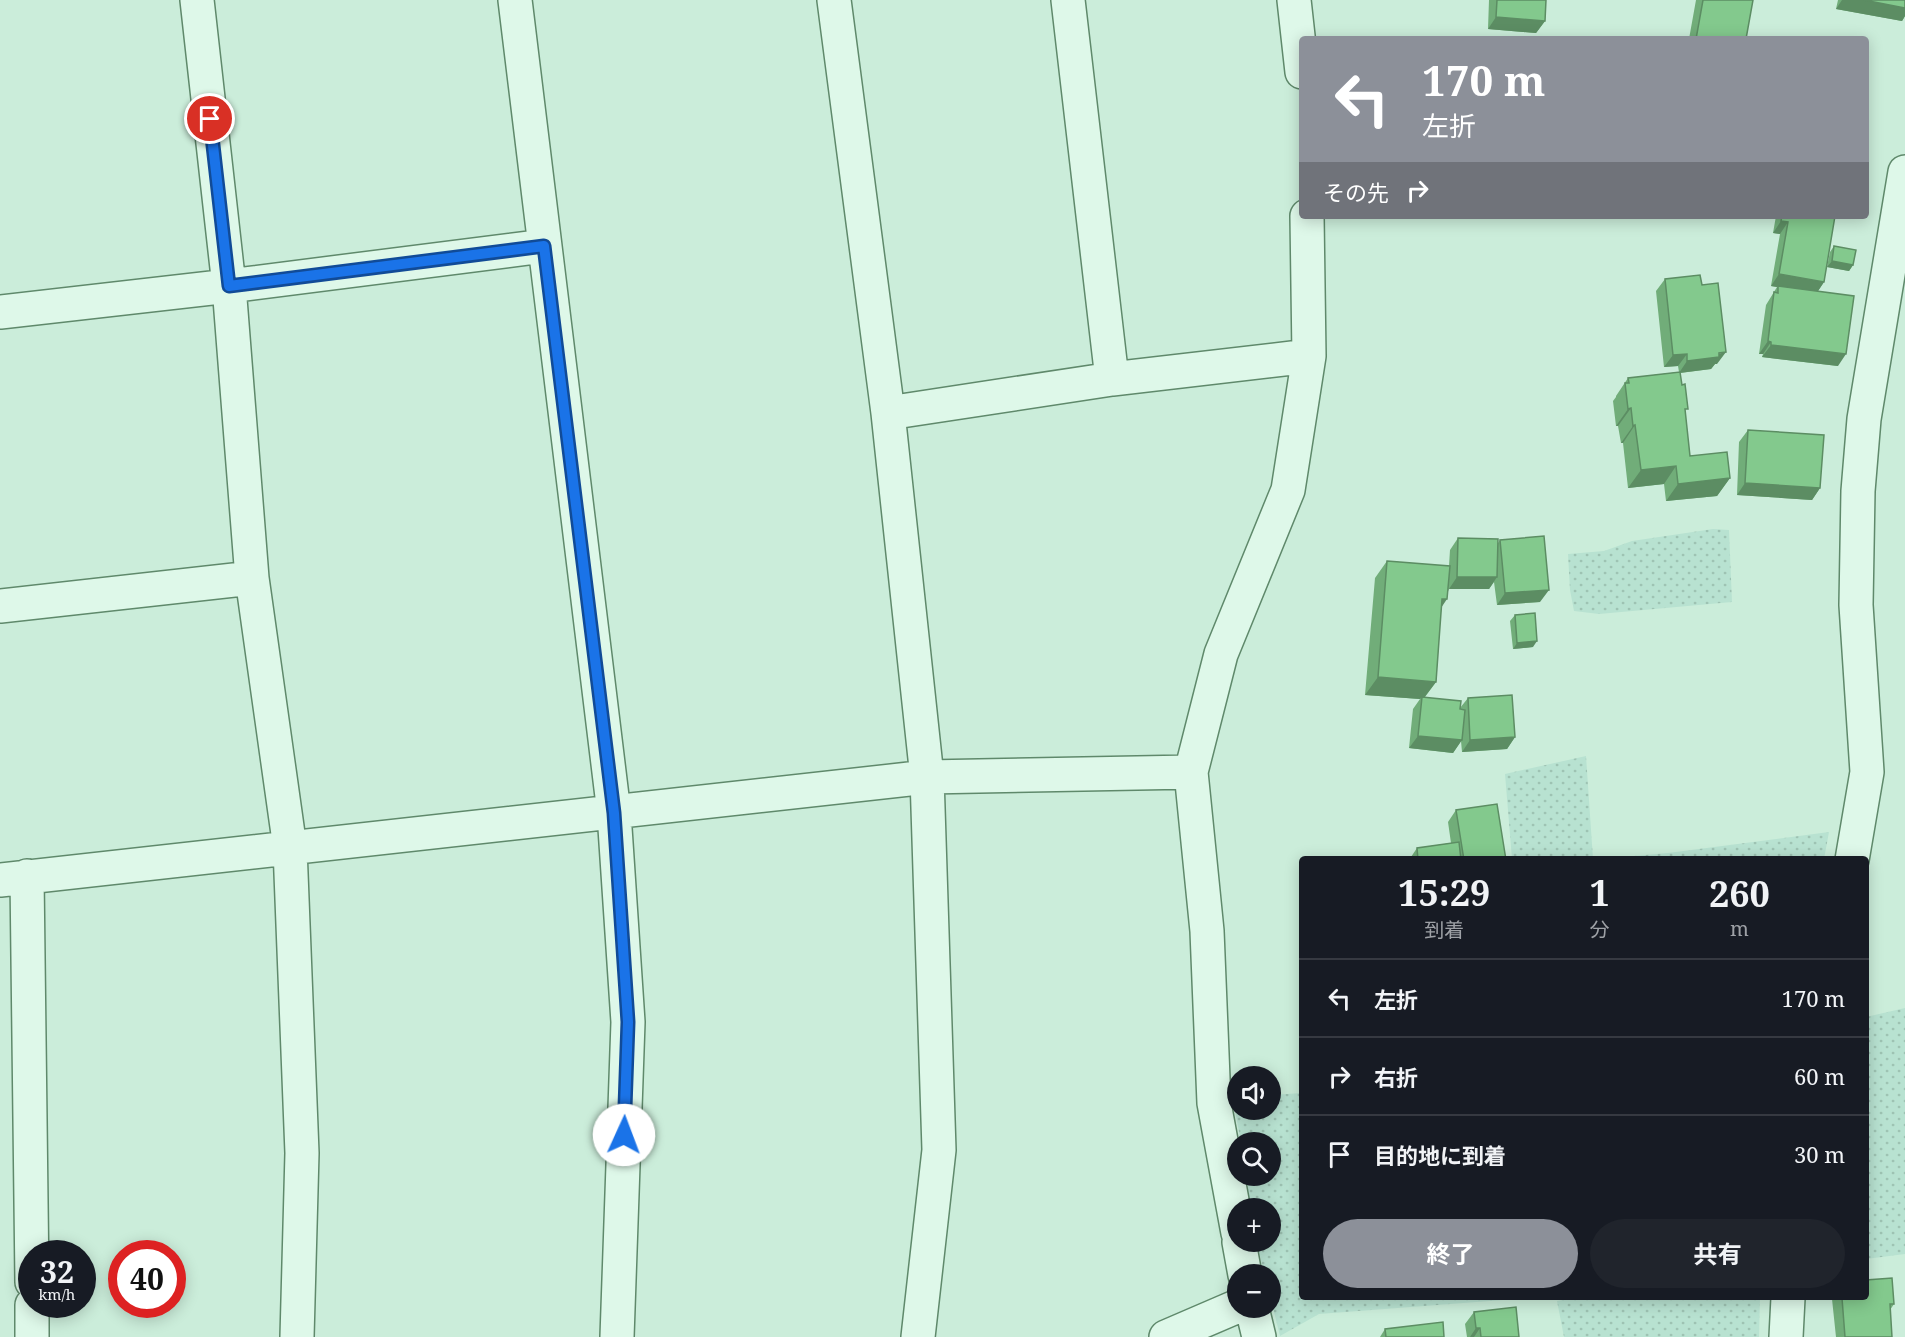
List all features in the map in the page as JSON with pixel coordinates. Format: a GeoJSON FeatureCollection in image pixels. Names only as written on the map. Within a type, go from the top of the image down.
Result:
{"type":"FeatureCollection","features":[{"type":"Feature","properties":{"kind":"street"},"geometry":{"type":"LineString","coordinates":[[197,0],[229,286],[252,578],[290,848],[302,1153],[297,1337]]}},
{"type":"Feature","properties":{"kind":"street"},"geometry":{"type":"LineString","coordinates":[[515,0],[614,813],[628,1022],[617,1337]]}},
{"type":"Feature","properties":{"kind":"street"},"geometry":{"type":"LineString","coordinates":[[834,0],[888,413],[927,777],[939,1150],[918,1337]]}},
{"type":"Feature","properties":{"kind":"street"},"geometry":{"type":"LineString","coordinates":[[1068,0],[1112,379]]}},
{"type":"Feature","properties":{"kind":"street"},"geometry":{"type":"LineString","coordinates":[[1294,0],[1299,45]]}},
{"type":"Feature","properties":{"kind":"street"},"geometry":{"type":"LineString","coordinates":[[1853,856],[1867,772],[1856,605],[1859,481],[1864,419],[1905,172]]}},
{"type":"Feature","properties":{"kind":"street"},"geometry":{"type":"LineString","coordinates":[[1232,1198],[1214,1103],[1207,931],[1191,772],[1221,654],[1288,490],[1309,356],[1307,219]]}},
{"type":"Feature","properties":{"kind":"street"},"geometry":{"type":"LineString","coordinates":[[0,312],[544,246]]}},
{"type":"Feature","properties":{"kind":"street"},"geometry":{"type":"LineString","coordinates":[[888,413],[1112,379],[1309,356]]}},
{"type":"Feature","properties":{"kind":"street"},"geometry":{"type":"LineString","coordinates":[[0,606],[252,578]]}},
{"type":"Feature","properties":{"kind":"street"},"geometry":{"type":"LineString","coordinates":[[30,1240],[14,878],[927,777],[1191,772]]}},
{"type":"Feature","properties":{"kind":"street"},"geometry":{"type":"LineString","coordinates":[[1786,1337],[1788,1300]]}},
{"type":"Feature","properties":{"kind":"street"},"geometry":{"type":"LineString","coordinates":[[1166,1337],[1227,1311]]}},
{"type":"Feature","properties":{"kind":"street"},"geometry":{"type":"LineString","coordinates":[[32,1318],[32,1337]]}},
{"type":"Feature","properties":{"kind":"street"},"geometry":{"type":"LineString","coordinates":[[1254,1318],[1259,1337]]}},
{"type":"Feature","properties":{"kind":"green space"},"geometry":{"type":"Polygon","coordinates":[[[1713,529],[1729,530],[1732,602],[1599,614],[1574,611],[1568,554],[1604,551],[1632,541],[1713,529]]]}},
{"type":"Feature","properties":{"kind":"green space"},"geometry":{"type":"Polygon","coordinates":[[[1586,756],[1593,856],[1512,856],[1505,774],[1586,756]]]}},
{"type":"Feature","properties":{"kind":"green space"},"geometry":{"type":"Polygon","coordinates":[[[1829,832],[1825,856],[1634,856],[1829,832]]]}},
{"type":"Feature","properties":{"kind":"green space"},"geometry":{"type":"Polygon","coordinates":[[[1905,1008],[1905,1254],[1869,1259],[1869,1016],[1905,1008]]]}},
{"type":"Feature","properties":{"kind":"green space"},"geometry":{"type":"Polygon","coordinates":[[[1299,1093],[1299,1300],[1504,1300],[1319,1314],[1280,1336],[1276,1318],[1281,1318],[1281,1264],[1262,1264],[1259,1252],[1281,1252],[1281,1198],[1249,1198],[1248,1186],[1281,1186],[1281,1132],[1239,1132],[1237,1120],[1281,1120],[1281,1094],[1299,1093]]]}},
{"type":"Feature","properties":{"kind":"green space"},"geometry":{"type":"Polygon","coordinates":[[[1760,1300],[1759,1337],[1564,1337],[1557,1301],[1760,1300]]]}},
{"type":"Feature","properties":{"kind":"building"},"geometry":{"type":"Polygon","coordinates":[[[1497,0],[1546,0],[1545,21],[1496,17],[1497,0]]]}},
{"type":"Feature","properties":{"kind":"building"},"geometry":{"type":"Polygon","coordinates":[[[1703,0],[1753,0],[1747,36],[1697,36],[1703,0]]]}},
{"type":"Feature","properties":{"kind":"building"},"geometry":{"type":"Polygon","coordinates":[[[1864,0],[1905,0],[1905,8],[1864,0]]]}},
{"type":"Feature","properties":{"kind":"building"},"geometry":{"type":"Polygon","coordinates":[[[1781,219],[1834,219],[1824,282],[1779,274],[1788,222],[1781,221],[1781,219]]]}},
{"type":"Feature","properties":{"kind":"building"},"geometry":{"type":"Polygon","coordinates":[[[1834,246],[1856,250],[1853,265],[1832,261],[1834,246]]]}},
{"type":"Feature","properties":{"kind":"building"},"geometry":{"type":"Polygon","coordinates":[[[1700,275],[1702,285],[1718,283],[1726,352],[1719,353],[1719,357],[1687,361],[1687,354],[1673,355],[1665,279],[1700,275]]]}},
{"type":"Feature","properties":{"kind":"building"},"geometry":{"type":"Polygon","coordinates":[[[1778,286],[1854,296],[1846,354],[1771,345],[1768,341],[1774,292],[1778,293],[1778,286]]]}},
{"type":"Feature","properties":{"kind":"building"},"geometry":{"type":"Polygon","coordinates":[[[1680,372],[1682,385],[1685,384],[1688,409],[1685,409],[1690,456],[1727,452],[1730,478],[1678,484],[1676,466],[1641,470],[1635,425],[1633,426],[1631,408],[1628,409],[1625,383],[1629,383],[1628,378],[1680,372]]]}},
{"type":"Feature","properties":{"kind":"building"},"geometry":{"type":"Polygon","coordinates":[[[1748,430],[1824,435],[1820,488],[1745,483],[1748,430]]]}},
{"type":"Feature","properties":{"kind":"building"},"geometry":{"type":"Polygon","coordinates":[[[1544,536],[1549,590],[1505,593],[1500,540],[1544,536]]]}},
{"type":"Feature","properties":{"kind":"building"},"geometry":{"type":"Polygon","coordinates":[[[1458,538],[1498,539],[1497,577],[1457,577],[1458,538]]]}},
{"type":"Feature","properties":{"kind":"building"},"geometry":{"type":"Polygon","coordinates":[[[1387,561],[1450,566],[1447,599],[1442,599],[1436,682],[1378,677],[1387,561]]]}},
{"type":"Feature","properties":{"kind":"building"},"geometry":{"type":"Polygon","coordinates":[[[1535,613],[1537,641],[1517,643],[1515,615],[1535,613]]]}},
{"type":"Feature","properties":{"kind":"building"},"geometry":{"type":"Polygon","coordinates":[[[1512,695],[1515,737],[1470,740],[1468,698],[1512,695]]]}},
{"type":"Feature","properties":{"kind":"building"},"geometry":{"type":"Polygon","coordinates":[[[1422,697],[1461,701],[1460,709],[1465,710],[1462,740],[1418,736],[1422,697]]]}},
{"type":"Feature","properties":{"kind":"building"},"geometry":{"type":"Polygon","coordinates":[[[1497,804],[1505,856],[1463,856],[1456,810],[1497,804]]]}},
{"type":"Feature","properties":{"kind":"building"},"geometry":{"type":"Polygon","coordinates":[[[1459,842],[1461,856],[1418,856],[1417,848],[1459,842]]]}},
{"type":"Feature","properties":{"kind":"building"},"geometry":{"type":"Polygon","coordinates":[[[1892,1278],[1894,1304],[1890,1304],[1892,1337],[1845,1337],[1842,1300],[1869,1300],[1869,1280],[1892,1278]]]}},
{"type":"Feature","properties":{"kind":"building"},"geometry":{"type":"Polygon","coordinates":[[[1516,1307],[1519,1337],[1481,1337],[1480,1328],[1476,1328],[1474,1312],[1516,1307]]]}},
{"type":"Feature","properties":{"kind":"building"},"geometry":{"type":"Polygon","coordinates":[[[1443,1322],[1444,1337],[1386,1337],[1385,1329],[1443,1322]]]}},
{"type":"Feature","properties":{"kind":"route"},"geometry":{"type":"LineString","coordinates":[[210,119],[229,286],[544,246],[614,813],[628,1022],[624,1135]]}}]}
